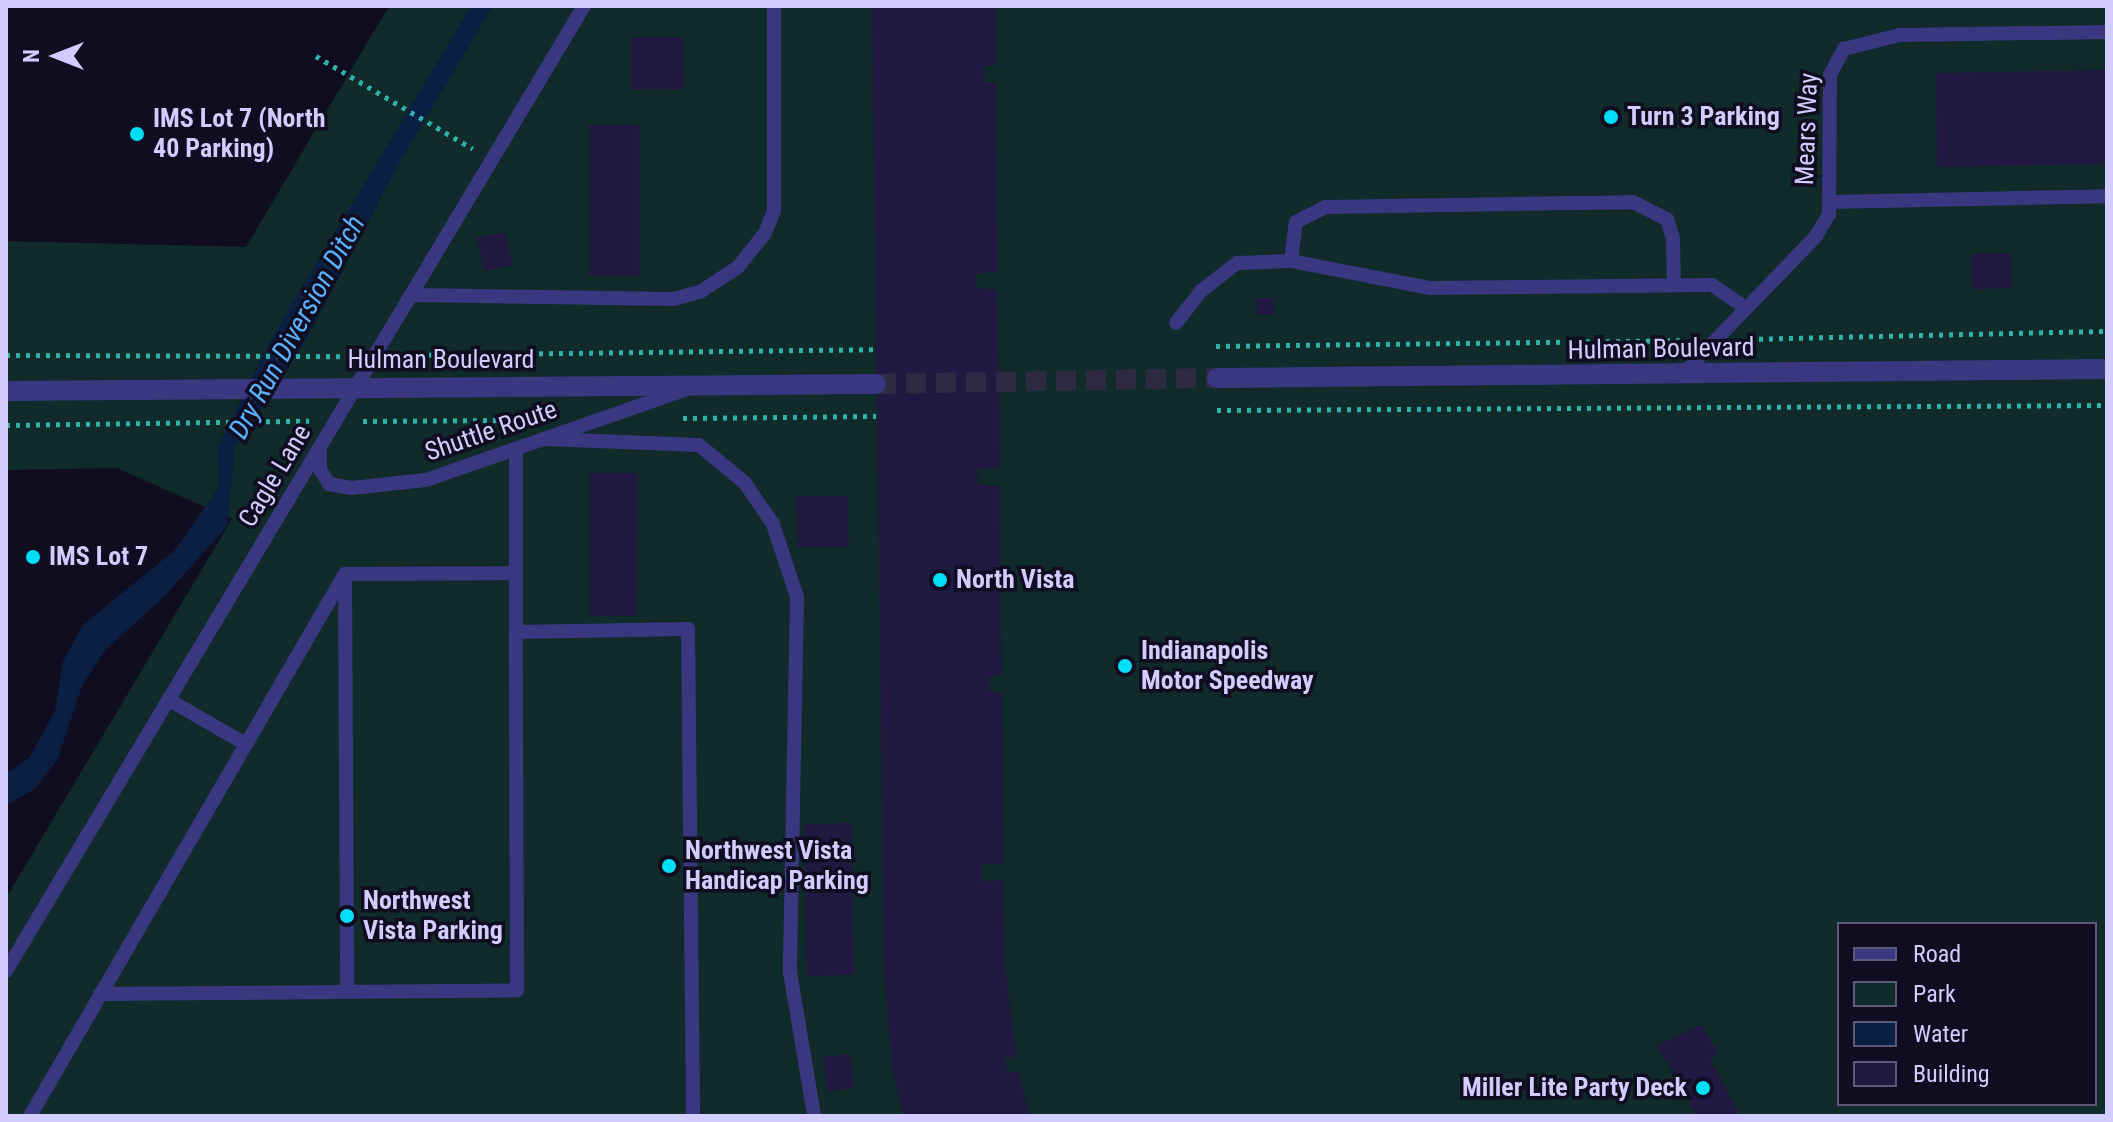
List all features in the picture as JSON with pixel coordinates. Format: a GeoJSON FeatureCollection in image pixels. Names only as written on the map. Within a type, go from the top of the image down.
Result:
{"type":"FeatureCollection","features":[{"type":"Feature","properties":{"kind":"street","name":"Hulman Boulevard"},"geometry":{"type":"LineString","coordinates":[[1217,378],[2107,369]]}},
{"type":"Feature","properties":{"kind":"street","name":"Hulman Boulevard"},"geometry":{"type":"LineString","coordinates":[[6,391],[876,384]]}},
{"type":"Feature","properties":{"kind":"lane","name":"Cagle Lane"},"geometry":{"type":"LineString","coordinates":[[6,971],[584,6]]}},
{"type":"Feature","properties":{"kind":"lane"},"geometry":{"type":"LineString","coordinates":[[411,295],[673,299],[700,292],[738,267],[765,233],[774,211],[774,6]]}},
{"type":"Feature","properties":{"kind":"lane","name":"Mears Way"},"geometry":{"type":"LineString","coordinates":[[1682,375],[1816,236],[1830,202],[1830,75],[1844,49],[1899,35],[2107,32]]}},
{"type":"Feature","properties":{"kind":"lane"},"geometry":{"type":"LineString","coordinates":[[1830,202],[2107,196]]}},
{"type":"Feature","properties":{"kind":"lane"},"geometry":{"type":"LineString","coordinates":[[1291,261],[1296,222],[1325,207],[1633,202],[1667,219],[1673,239],[1674,285]]}},
{"type":"Feature","properties":{"kind":"lane"},"geometry":{"type":"LineString","coordinates":[[1176,323],[1201,291],[1237,263],[1291,261],[1430,288],[1712,285],[1746,308]]}},
{"type":"Feature","properties":{"kind":"lane","name":"Shuttle Route"},"geometry":{"type":"LineString","coordinates":[[320,447],[320,469],[329,484],[352,488],[426,480],[516,452],[702,384]]}},
{"type":"Feature","properties":{"kind":"lane"},"geometry":{"type":"LineString","coordinates":[[545,439],[699,445],[745,483],[773,524],[797,597],[790,972],[814,1116]]}},
{"type":"Feature","properties":{"kind":"lane"},"geometry":{"type":"LineString","coordinates":[[100,994],[517,990],[516,452]]}},
{"type":"Feature","properties":{"kind":"lane"},"geometry":{"type":"LineString","coordinates":[[345,574],[516,573]]}},
{"type":"Feature","properties":{"kind":"lane"},"geometry":{"type":"LineString","coordinates":[[30,1116],[244,743],[345,574]]}},
{"type":"Feature","properties":{"kind":"lane"},"geometry":{"type":"LineString","coordinates":[[345,574],[347,990]]}},
{"type":"Feature","properties":{"kind":"lane"},"geometry":{"type":"LineString","coordinates":[[516,632],[688,629],[693,1116]]}},
{"type":"Feature","properties":{"kind":"lane"},"geometry":{"type":"LineString","coordinates":[[169,700],[244,743]]}},
{"type":"Feature","properties":{"kind":"path"},"geometry":{"type":"LineString","coordinates":[[316,56],[461,142]]}},
{"type":"Feature","properties":{"kind":"path"},"geometry":{"type":"LineString","coordinates":[[1216,346],[2107,331]]}},
{"type":"Feature","properties":{"kind":"path"},"geometry":{"type":"LineString","coordinates":[[6,355],[375,356],[876,349]]}},
{"type":"Feature","properties":{"kind":"path"},"geometry":{"type":"LineString","coordinates":[[1217,410],[2107,405]]}},
{"type":"Feature","properties":{"kind":"path"},"geometry":{"type":"LineString","coordinates":[[6,425],[304,421]]}},
{"type":"Feature","properties":{"kind":"green space","name":"Indianapolis Motor Speedway"},"geometry":{"type":"Polygon","coordinates":[[[389,6],[2107,6],[2107,1116],[6,1116],[6,898],[232,519],[117,468],[6,470],[6,241],[246,247],[389,6]]]}},
{"type":"Feature","properties":{"kind":"water","name":"Dry Run Diversion Ditch"},"geometry":{"type":"Polygon","coordinates":[[[471,6],[493,6],[401,160],[304,344],[235,446],[227,526],[164,597],[105,650],[82,686],[58,758],[35,789],[6,805],[6,774],[29,758],[55,711],[63,661],[84,624],[175,550],[219,487],[217,449],[271,339],[471,6]]]}},
{"type":"Feature","properties":{"kind":"building","name":"North Vista"},"geometry":{"type":"Polygon","coordinates":[[[872,6],[995,6],[996,65],[983,66],[984,82],[995,82],[998,272],[976,273],[976,288],[997,289],[1000,468],[977,469],[978,485],[999,486],[1002,675],[990,676],[990,692],[1002,692],[1003,864],[982,864],[982,881],[1003,880],[1005,964],[1016,1056],[1005,1058],[1007,1073],[1019,1071],[1029,1116],[903,1116],[892,1066],[884,970],[872,6]]]}},
{"type":"Feature","properties":{"kind":"building"},"geometry":{"type":"Polygon","coordinates":[[[631,37],[683,37],[684,89],[631,89],[631,37]]]}},
{"type":"Feature","properties":{"kind":"building"},"geometry":{"type":"Polygon","coordinates":[[[2107,70],[2107,164],[1937,167],[1936,73],[2107,70]]]}},
{"type":"Feature","properties":{"kind":"building"},"geometry":{"type":"Polygon","coordinates":[[[590,125],[639,125],[639,276],[590,276],[590,125]]]}},
{"type":"Feature","properties":{"kind":"building"},"geometry":{"type":"Polygon","coordinates":[[[505,232],[513,265],[484,271],[477,238],[505,232]]]}},
{"type":"Feature","properties":{"kind":"building"},"geometry":{"type":"Polygon","coordinates":[[[2011,253],[2012,288],[1972,289],[1971,254],[2011,253]]]}},
{"type":"Feature","properties":{"kind":"building"},"geometry":{"type":"Polygon","coordinates":[[[1256,298],[1274,298],[1274,315],[1257,315],[1256,298]]]}},
{"type":"Feature","properties":{"kind":"building"},"geometry":{"type":"Polygon","coordinates":[[[590,473],[638,473],[637,616],[590,616],[590,473]]]}},
{"type":"Feature","properties":{"kind":"building"},"geometry":{"type":"Polygon","coordinates":[[[797,496],[848,496],[849,547],[798,547],[797,496]]]}},
{"type":"Feature","properties":{"kind":"building"},"geometry":{"type":"Polygon","coordinates":[[[851,823],[854,975],[807,976],[804,824],[851,823]]]}},
{"type":"Feature","properties":{"kind":"building","name":"Miller Lite Party Deck"},"geometry":{"type":"Polygon","coordinates":[[[1702,1024],[1718,1054],[1710,1060],[1741,1116],[1697,1116],[1657,1045],[1702,1024]]]}},
{"type":"Feature","properties":{"kind":"building"},"geometry":{"type":"Polygon","coordinates":[[[850,1054],[854,1088],[827,1091],[824,1057],[850,1054]]]}},
{"type":"Feature","properties":{"kind":"tunnel"},"geometry":{"type":"LineString","coordinates":[[876,384],[1217,378]]}},
{"type":"Feature","properties":{"kind":"place","name":"Turn 3 Parking"},"geometry":{"type":"Point","coordinates":[1611,117]}},
{"type":"Feature","properties":{"kind":"place","name":"IMS Lot 7 (North 40 Parking)"},"geometry":{"type":"Point","coordinates":[137,134]}},
{"type":"Feature","properties":{"kind":"place","name":"IMS Lot 7"},"geometry":{"type":"Point","coordinates":[33,557]}},
{"type":"Feature","properties":{"kind":"place","name":"North Vista"},"geometry":{"type":"Point","coordinates":[940,580]}},
{"type":"Feature","properties":{"kind":"place","name":"Indianapolis Motor Speedway"},"geometry":{"type":"Point","coordinates":[1125,666]}},
{"type":"Feature","properties":{"kind":"place","name":"Northwest Vista Handicap Parking"},"geometry":{"type":"Point","coordinates":[669,866]}},
{"type":"Feature","properties":{"kind":"place","name":"Northwest Vista Parking"},"geometry":{"type":"Point","coordinates":[347,916]}},
{"type":"Feature","properties":{"kind":"place","name":"Miller Lite Party Deck"},"geometry":{"type":"Point","coordinates":[1703,1088]}}]}
